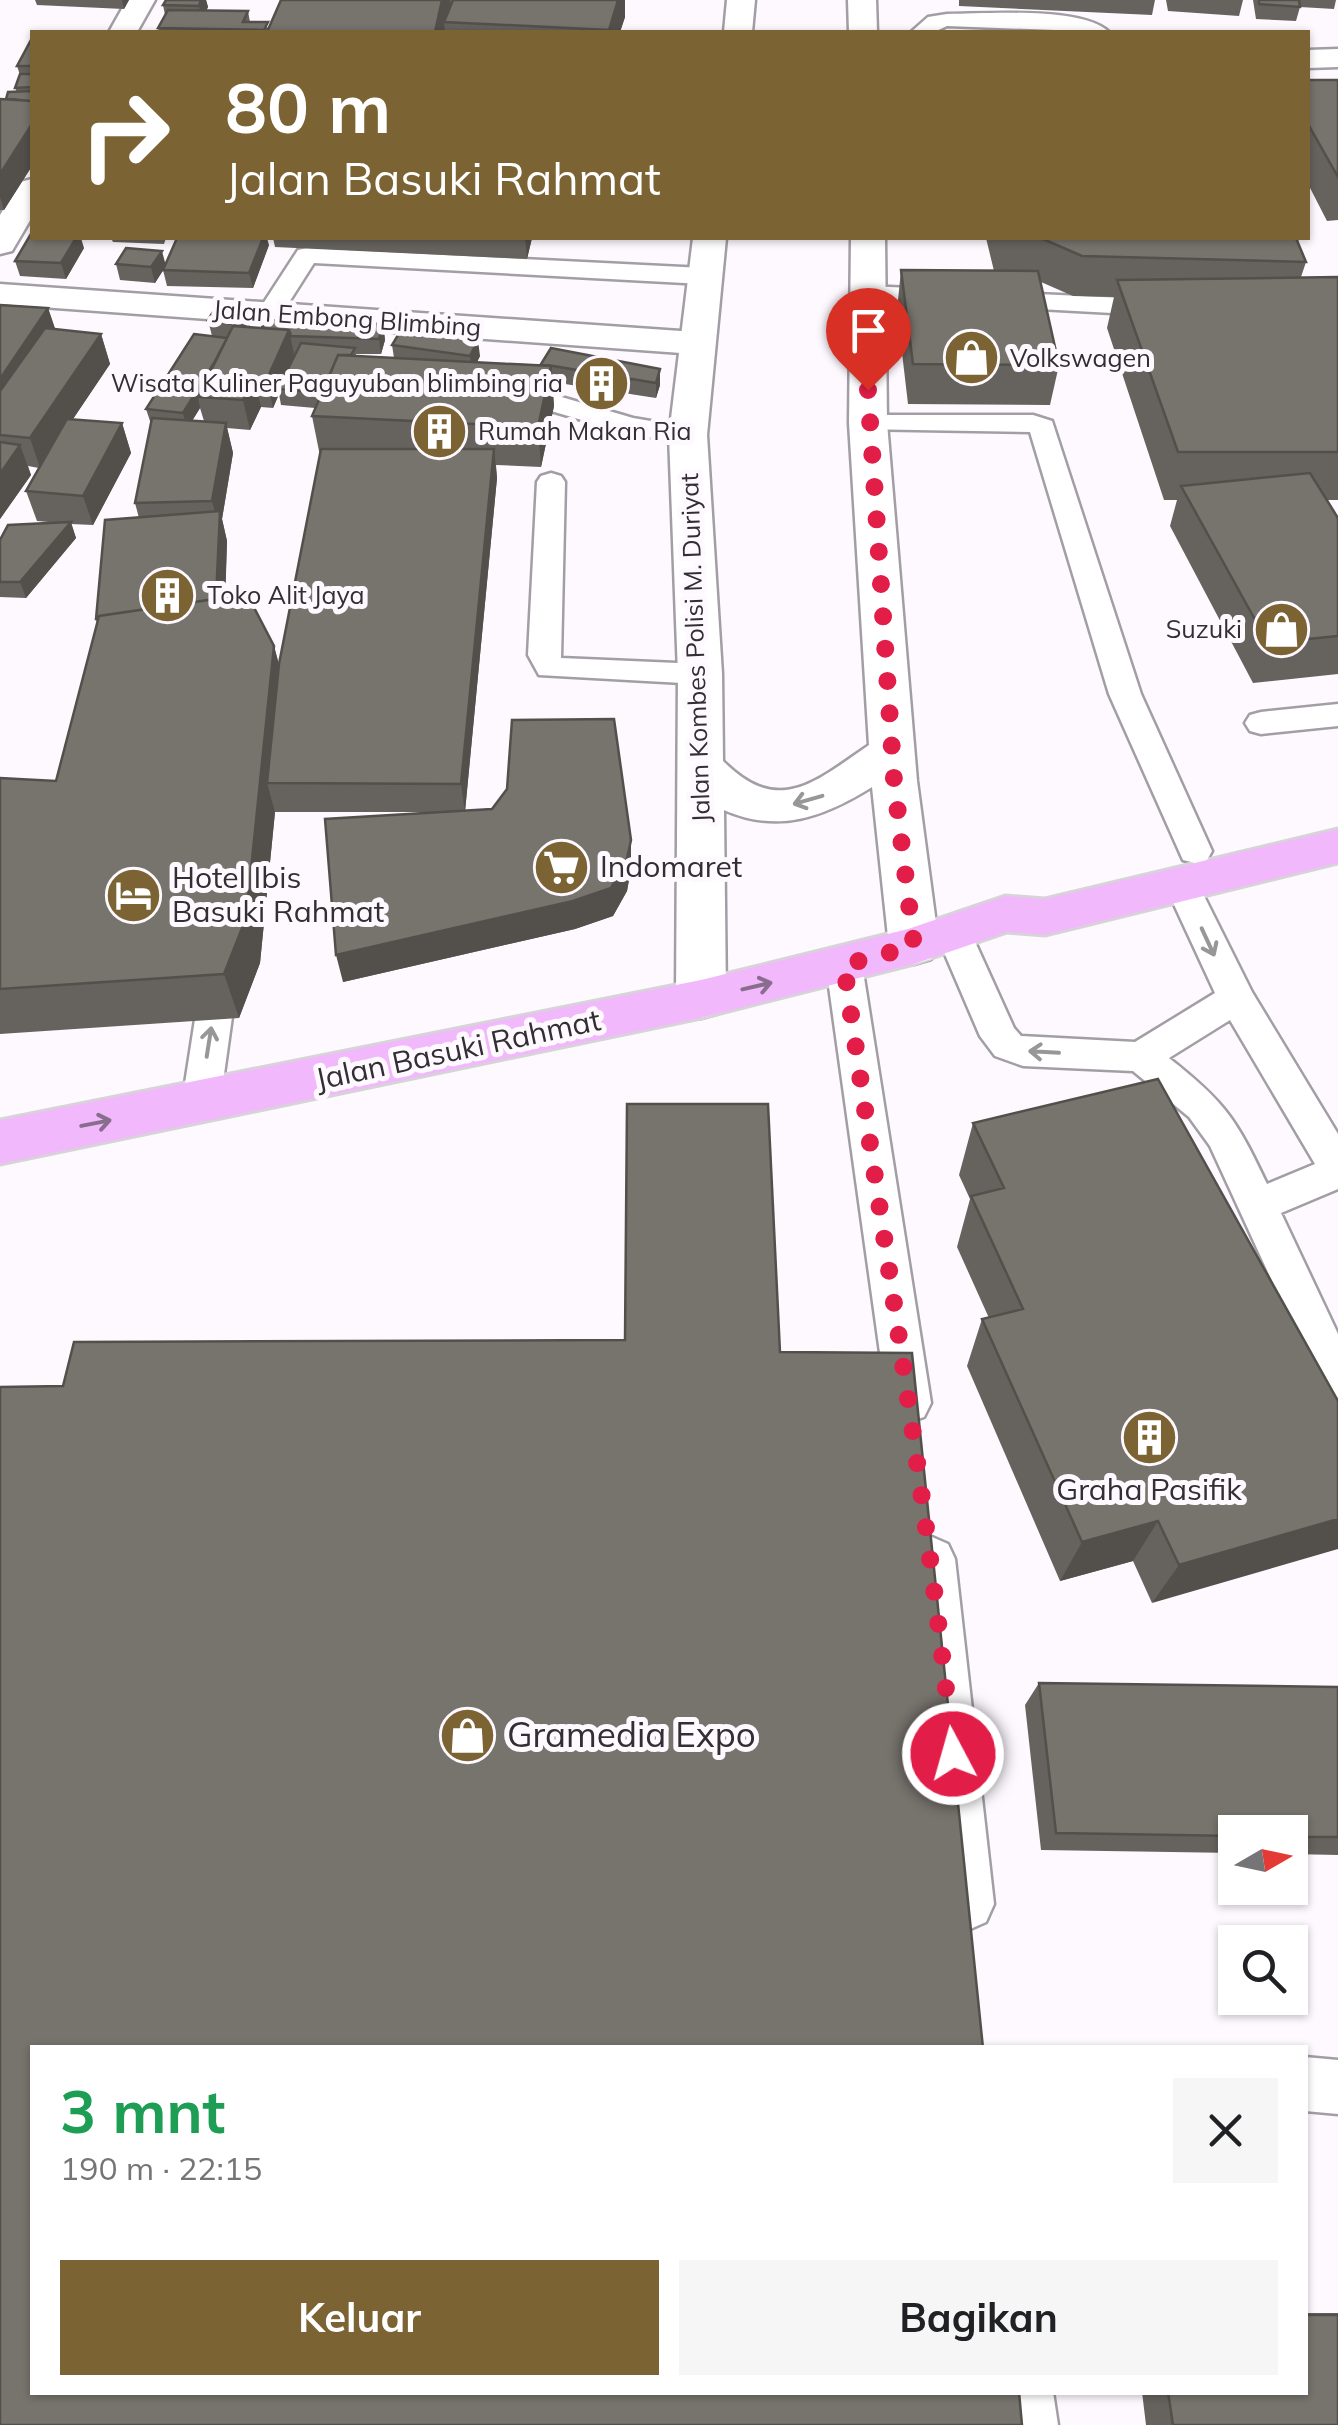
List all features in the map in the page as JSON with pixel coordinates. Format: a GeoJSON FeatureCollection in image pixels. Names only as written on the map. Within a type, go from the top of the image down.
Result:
{"type":"FeatureCollection","features":[{"type":"Feature","properties":{"kind":"main road"},"geometry":{"type":"LineString","coordinates":[[1188,868],[1338,818]]}},
{"type":"Feature","properties":{"kind":"main road"},"geometry":{"type":"LineString","coordinates":[[1188,868],[1338,846]]}},
{"type":"Feature","properties":{"kind":"main road","name":"Jalan Basuki Rahmat"},"geometry":{"type":"LineString","coordinates":[[0,1142],[701,1000],[844,965],[1005,914],[1045,917],[1188,868]]}},
{"type":"Feature","properties":{"kind":"street"},"geometry":{"type":"LineString","coordinates":[[124,30],[141,0]]}},
{"type":"Feature","properties":{"kind":"street"},"geometry":{"type":"LineString","coordinates":[[738,30],[741,0]]}},
{"type":"Feature","properties":{"kind":"street"},"geometry":{"type":"LineString","coordinates":[[862,0],[864,30]]}},
{"type":"Feature","properties":{"kind":"street"},"geometry":{"type":"LineString","coordinates":[[1310,59],[1338,58]]}},
{"type":"Feature","properties":{"kind":"street"},"geometry":{"type":"LineString","coordinates":[[0,244],[30,192]]}},
{"type":"Feature","properties":{"kind":"street"},"geometry":{"type":"LineString","coordinates":[[868,240],[868,423],[892,752],[934,939]]}},
{"type":"Feature","properties":{"kind":"street","name":"Jalan Kombes Polisi M. Duriyat"},"geometry":{"type":"LineString","coordinates":[[701,1000],[700,674],[688,435],[706,256]]}},
{"type":"Feature","properties":{"kind":"street","name":"Jalan Embong Blimbing"},"geometry":{"type":"LineString","coordinates":[[0,294],[695,343]]}},
{"type":"Feature","properties":{"kind":"street"},"geometry":{"type":"LineString","coordinates":[[700,766],[736,798],[764,807],[787,806],[821,798],[892,752]]}},
{"type":"Feature","properties":{"kind":"lane"},"geometry":{"type":"LineString","coordinates":[[926,0],[928,27],[1054,24],[1094,30]]}},
{"type":"Feature","properties":{"kind":"lane"},"geometry":{"type":"LineString","coordinates":[[270,314],[307,255],[706,256]]}},
{"type":"Feature","properties":{"kind":"lane"},"geometry":{"type":"LineString","coordinates":[[868,294],[1192,309]]}},
{"type":"Feature","properties":{"kind":"lane"},"geometry":{"type":"LineString","coordinates":[[541,399],[629,426],[688,435]]}},
{"type":"Feature","properties":{"kind":"lane"},"geometry":{"type":"LineString","coordinates":[[868,423],[1042,426],[1125,694],[1236,998],[1338,1170],[1256,1206]]}},
{"type":"Feature","properties":{"kind":"lane"},"geometry":{"type":"LineString","coordinates":[[551,482],[544,655],[550,668],[700,674]]}},
{"type":"Feature","properties":{"kind":"lane"},"geometry":{"type":"LineString","coordinates":[[1261,723],[1338,715]]}},
{"type":"Feature","properties":{"kind":"lane"},"geometry":{"type":"LineString","coordinates":[[934,939],[999,1036],[1008,1046],[1023,1050],[1142,1056],[1236,998]]}},
{"type":"Feature","properties":{"kind":"lane"},"geometry":{"type":"LineString","coordinates":[[200,1103],[219,982],[239,944]]}},
{"type":"Feature","properties":{"kind":"lane"},"geometry":{"type":"LineString","coordinates":[[186,962],[219,982]]}},
{"type":"Feature","properties":{"kind":"lane"},"geometry":{"type":"LineString","coordinates":[[844,965],[888,1287],[916,1443]]}},
{"type":"Feature","properties":{"kind":"lane"},"geometry":{"type":"LineString","coordinates":[[1142,1056],[1203,1106],[1225,1137],[1338,1379]]}},
{"type":"Feature","properties":{"kind":"lane"},"geometry":{"type":"LineString","coordinates":[[927,1518],[973,1952]]}},
{"type":"Feature","properties":{"kind":"lane"},"geometry":{"type":"LineString","coordinates":[[1308,2084],[1338,2087]]}},
{"type":"Feature","properties":{"kind":"lane"},"geometry":{"type":"LineString","coordinates":[[1024,2395],[1028,2425]]}},
{"type":"Feature","properties":{"kind":"building"},"geometry":{"type":"Polygon","coordinates":[[[166,0],[201,0],[199,6],[163,5],[166,0]]]}},
{"type":"Feature","properties":{"kind":"building"},"geometry":{"type":"Polygon","coordinates":[[[281,0],[442,0],[435,30],[268,30],[281,0]]]}},
{"type":"Feature","properties":{"kind":"building"},"geometry":{"type":"Polygon","coordinates":[[[453,0],[618,0],[609,30],[444,22],[453,0]]]}},
{"type":"Feature","properties":{"kind":"building"},"geometry":{"type":"Polygon","coordinates":[[[1259,0],[1299,0],[1300,7],[1259,4],[1259,0]]]}},
{"type":"Feature","properties":{"kind":"building"},"geometry":{"type":"Polygon","coordinates":[[[168,10],[248,11],[243,22],[268,22],[264,30],[158,28],[168,10]]]}},
{"type":"Feature","properties":{"kind":"building"},"geometry":{"type":"Polygon","coordinates":[[[30,42],[30,66],[17,66],[30,42]]]}},
{"type":"Feature","properties":{"kind":"building"},"geometry":{"type":"Polygon","coordinates":[[[20,74],[30,74],[30,87],[15,88],[20,74]]]}},
{"type":"Feature","properties":{"kind":"building"},"geometry":{"type":"Polygon","coordinates":[[[1310,80],[1338,80],[1338,177],[1310,128],[1310,80]]]}},
{"type":"Feature","properties":{"kind":"building"},"geometry":{"type":"Polygon","coordinates":[[[30,91],[30,101],[6,99],[8,92],[30,91]]]}},
{"type":"Feature","properties":{"kind":"building"},"geometry":{"type":"Polygon","coordinates":[[[0,99],[30,101],[30,127],[0,174],[0,99]]]}},
{"type":"Feature","properties":{"kind":"building"},"geometry":{"type":"Polygon","coordinates":[[[30,235],[30,240],[75,240],[61,263],[15,261],[30,235]]]}},
{"type":"Feature","properties":{"kind":"building"},"geometry":{"type":"Polygon","coordinates":[[[176,240],[262,240],[249,273],[163,270],[176,240]]]}},
{"type":"Feature","properties":{"kind":"building"},"geometry":{"type":"Polygon","coordinates":[[[1045,240],[1297,240],[1306,262],[1082,256],[1045,240]]]}},
{"type":"Feature","properties":{"kind":"building"},"geometry":{"type":"Polygon","coordinates":[[[126,248],[162,251],[151,267],[116,264],[126,248]]]}},
{"type":"Feature","properties":{"kind":"building"},"geometry":{"type":"Polygon","coordinates":[[[901,270],[1038,271],[1059,365],[913,364],[901,270]]]}},
{"type":"Feature","properties":{"kind":"building"},"geometry":{"type":"Polygon","coordinates":[[[1338,277],[1338,452],[1178,452],[1117,280],[1338,277]]]}},
{"type":"Feature","properties":{"kind":"building"},"geometry":{"type":"Polygon","coordinates":[[[0,305],[48,308],[0,379],[0,305]]]}},
{"type":"Feature","properties":{"kind":"building"},"geometry":{"type":"Polygon","coordinates":[[[217,305],[247,310],[245,326],[208,320],[217,305]]]}},
{"type":"Feature","properties":{"kind":"building"},"geometry":{"type":"Polygon","coordinates":[[[265,320],[383,324],[379,339],[291,336],[289,330],[262,328],[265,320]]]}},
{"type":"Feature","properties":{"kind":"building"},"geometry":{"type":"Polygon","coordinates":[[[233,326],[289,330],[267,379],[254,378],[243,400],[198,397],[233,326]]]}},
{"type":"Feature","properties":{"kind":"building"},"geometry":{"type":"Polygon","coordinates":[[[45,328],[101,334],[30,438],[0,435],[0,391],[45,328]]]}},
{"type":"Feature","properties":{"kind":"building"},"geometry":{"type":"Polygon","coordinates":[[[401,330],[478,340],[470,356],[392,345],[401,330]]]}},
{"type":"Feature","properties":{"kind":"building"},"geometry":{"type":"Polygon","coordinates":[[[194,334],[227,338],[183,413],[146,409],[194,334]]]}},
{"type":"Feature","properties":{"kind":"building"},"geometry":{"type":"Polygon","coordinates":[[[301,343],[355,348],[351,355],[338,355],[322,393],[278,389],[301,343]]]}},
{"type":"Feature","properties":{"kind":"building"},"geometry":{"type":"Polygon","coordinates":[[[551,348],[660,369],[656,383],[541,364],[551,348]]]}},
{"type":"Feature","properties":{"kind":"building"},"geometry":{"type":"Polygon","coordinates":[[[338,355],[551,366],[538,427],[312,416],[338,355]]]}},
{"type":"Feature","properties":{"kind":"building"},"geometry":{"type":"Polygon","coordinates":[[[152,418],[226,423],[212,501],[135,503],[152,418]]]}},
{"type":"Feature","properties":{"kind":"building"},"geometry":{"type":"Polygon","coordinates":[[[67,419],[122,423],[83,496],[26,491],[67,419]]]}},
{"type":"Feature","properties":{"kind":"building"},"geometry":{"type":"Polygon","coordinates":[[[0,442],[20,445],[0,474],[0,442]]]}},
{"type":"Feature","properties":{"kind":"building"},"geometry":{"type":"Polygon","coordinates":[[[321,449],[494,449],[461,784],[267,783],[279,664],[321,449]]]}},
{"type":"Feature","properties":{"kind":"building"},"geometry":{"type":"Polygon","coordinates":[[[1310,473],[1338,518],[1338,636],[1268,643],[1181,486],[1310,473]]]}},
{"type":"Feature","properties":{"kind":"building"},"geometry":{"type":"Polygon","coordinates":[[[220,511],[216,599],[96,619],[105,520],[220,511]]]}},
{"type":"Feature","properties":{"kind":"building"},"geometry":{"type":"Polygon","coordinates":[[[71,522],[20,582],[0,582],[0,540],[8,525],[71,522]]]}},
{"type":"Feature","properties":{"kind":"building","name":"Hotel Ibis Basuki Rahmat"},"geometry":{"type":"Polygon","coordinates":[[[247,594],[274,646],[246,918],[224,974],[0,989],[0,778],[56,781],[99,616],[247,594]]]}},
{"type":"Feature","properties":{"kind":"building"},"geometry":{"type":"Polygon","coordinates":[[[614,719],[631,840],[626,863],[611,888],[573,901],[336,955],[325,819],[492,809],[507,789],[512,720],[614,719]]]}},
{"type":"Feature","properties":{"kind":"building","name":"Graha Pasifik"},"geometry":{"type":"Polygon","coordinates":[[[1158,1079],[1338,1401],[1338,1519],[1179,1565],[1158,1521],[1082,1542],[982,1319],[1023,1309],[971,1196],[1004,1188],[973,1123],[1158,1079]]]}},
{"type":"Feature","properties":{"kind":"building","name":"Gramedia Expo"},"geometry":{"type":"Polygon","coordinates":[[[627,1104],[768,1104],[780,1352],[912,1353],[983,2045],[30,2045],[30,2395],[1019,2395],[1022,2425],[0,2425],[0,1387],[63,1386],[74,1342],[625,1340],[627,1104]]]}},
{"type":"Feature","properties":{"kind":"building"},"geometry":{"type":"Polygon","coordinates":[[[1039,1683],[1338,1687],[1338,1837],[1308,1837],[1308,1815],[1218,1815],[1218,1836],[1056,1833],[1039,1683]]]}},
{"type":"Feature","properties":{"kind":"building"},"geometry":{"type":"Polygon","coordinates":[[[1308,2315],[1338,2315],[1338,2425],[1173,2425],[1168,2395],[1308,2395],[1308,2315]]]}},
{"type":"Feature","properties":{"kind":"place","name":"Volkswagen"},"geometry":{"type":"Point","coordinates":[971,358]}},
{"type":"Feature","properties":{"kind":"place","name":"Wisata Kuliner Paguyuban blimbing ria"},"geometry":{"type":"Point","coordinates":[602,383]}},
{"type":"Feature","properties":{"kind":"place","name":"Rumah Makan Ria"},"geometry":{"type":"Point","coordinates":[439,431]}},
{"type":"Feature","properties":{"kind":"place","name":"Toko Alit Jaya"},"geometry":{"type":"Point","coordinates":[168,595]}},
{"type":"Feature","properties":{"kind":"place","name":"Suzuki"},"geometry":{"type":"Point","coordinates":[1281,629]}},
{"type":"Feature","properties":{"kind":"place","name":"Indomaret"},"geometry":{"type":"Point","coordinates":[561,867]}},
{"type":"Feature","properties":{"kind":"place","name":"Hotel Ibis Basuki Rahmat"},"geometry":{"type":"Point","coordinates":[133,895]}},
{"type":"Feature","properties":{"kind":"place","name":"Graha Pasifik"},"geometry":{"type":"Point","coordinates":[1149,1437]}},
{"type":"Feature","properties":{"kind":"place","name":"Gramedia Expo"},"geometry":{"type":"Point","coordinates":[468,1735]}},
{"type":"Feature","properties":{"kind":"route"},"geometry":{"type":"LineString","coordinates":[[868,390],[894,780],[914,946],[844,965],[888,1287],[922,1482],[953,1754]]}}]}
